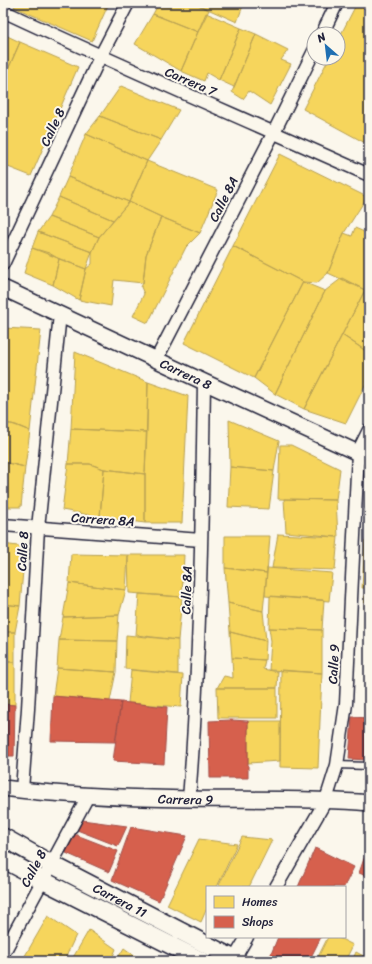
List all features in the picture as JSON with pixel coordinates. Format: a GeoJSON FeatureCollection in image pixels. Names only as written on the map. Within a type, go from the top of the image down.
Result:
{"type":"FeatureCollection","features":[{"type":"Feature","properties":{"kind":"main road","name":"Carrera 11"},"geometry":{"type":"LineString","coordinates":[[3,837],[51,864],[235,960]]}},
{"type":"Feature","properties":{"kind":"main road","name":"Carrera 11"},"geometry":{"type":"LineString","coordinates":[[3,859],[202,961]]}},
{"type":"Feature","properties":{"kind":"street","name":"Calle 8"},"geometry":{"type":"LineString","coordinates":[[3,264],[100,57],[128,3]]}},
{"type":"Feature","properties":{"kind":"street"},"geometry":{"type":"LineString","coordinates":[[326,26],[338,3]]}},
{"type":"Feature","properties":{"kind":"street","name":"Carrera 7"},"geometry":{"type":"LineString","coordinates":[[3,12],[100,57],[274,132],[369,175]]}},
{"type":"Feature","properties":{"kind":"street","name":"Calle 8A"},"geometry":{"type":"LineString","coordinates":[[156,360],[307,66]]}},
{"type":"Feature","properties":{"kind":"street","name":"Carrera 8"},"geometry":{"type":"LineString","coordinates":[[3,288],[364,455]]}},
{"type":"Feature","properties":{"kind":"street","name":"Calle 8"},"geometry":{"type":"LineString","coordinates":[[22,790],[38,528],[60,314]]}},
{"type":"Feature","properties":{"kind":"street","name":"Calle 8A"},"geometry":{"type":"LineString","coordinates":[[189,799],[195,705],[201,540],[204,382]]}},
{"type":"Feature","properties":{"kind":"street","name":"Calle 9"},"geometry":{"type":"LineString","coordinates":[[277,886],[326,800],[336,765],[346,704],[364,455],[369,430]]}},
{"type":"Feature","properties":{"kind":"street","name":"Carrera 8A"},"geometry":{"type":"LineString","coordinates":[[3,525],[201,540]]}},
{"type":"Feature","properties":{"kind":"street","name":"Carrera 9"},"geometry":{"type":"LineString","coordinates":[[3,788],[88,796],[189,799],[326,800],[369,803]]}},
{"type":"Feature","properties":{"kind":"street","name":"Calle 8"},"geometry":{"type":"LineString","coordinates":[[3,954],[88,796]]}},
{"type":"Feature","properties":{"kind":"street"},"geometry":{"type":"LineString","coordinates":[[235,960],[246,938]]}},
{"type":"Feature","properties":{"kind":"lane"},"geometry":{"type":"LineString","coordinates":[[336,765],[369,766]]}},
{"type":"Feature","properties":{"kind":"building: Homes"},"geometry":{"type":"Polygon","coordinates":[[[16,3],[109,3],[92,41],[14,7],[16,3]]]}},
{"type":"Feature","properties":{"kind":"building: Homes"},"geometry":{"type":"Polygon","coordinates":[[[159,3],[193,3],[209,10],[198,32],[153,14],[159,3]]]}},
{"type":"Feature","properties":{"kind":"building: Homes"},"geometry":{"type":"Polygon","coordinates":[[[194,3],[244,3],[237,22],[194,3]]]}},
{"type":"Feature","properties":{"kind":"building: Homes"},"geometry":{"type":"Polygon","coordinates":[[[290,3],[315,3],[311,9],[290,3]]]}},
{"type":"Feature","properties":{"kind":"building: Homes"},"geometry":{"type":"Polygon","coordinates":[[[357,3],[369,3],[369,145],[303,109],[325,66],[346,66],[345,26],[357,3]]]}},
{"type":"Feature","properties":{"kind":"building: Homes"},"geometry":{"type":"Polygon","coordinates":[[[206,13],[241,28],[219,80],[207,73],[204,81],[181,71],[206,13]]]}},
{"type":"Feature","properties":{"kind":"building: Homes"},"geometry":{"type":"Polygon","coordinates":[[[153,14],[198,32],[181,71],[135,44],[153,14]]]}},
{"type":"Feature","properties":{"kind":"building: Homes"},"geometry":{"type":"Polygon","coordinates":[[[241,28],[256,34],[234,87],[219,80],[241,28]]]}},
{"type":"Feature","properties":{"kind":"building: Homes"},"geometry":{"type":"Polygon","coordinates":[[[3,34],[20,42],[3,81],[3,34]]]}},
{"type":"Feature","properties":{"kind":"building: Homes"},"geometry":{"type":"Polygon","coordinates":[[[256,34],[288,50],[281,60],[291,64],[270,105],[249,91],[243,99],[232,92],[256,34]]]}},
{"type":"Feature","properties":{"kind":"building: Homes"},"geometry":{"type":"Polygon","coordinates":[[[20,42],[78,67],[31,176],[3,165],[3,81],[20,42]]]}},
{"type":"Feature","properties":{"kind":"building: Homes"},"geometry":{"type":"Polygon","coordinates":[[[121,86],[179,110],[161,140],[100,116],[121,86]]]}},
{"type":"Feature","properties":{"kind":"building: Homes"},"geometry":{"type":"Polygon","coordinates":[[[100,116],[161,140],[147,161],[86,134],[100,116]]]}},
{"type":"Feature","properties":{"kind":"building: Homes"},"geometry":{"type":"Polygon","coordinates":[[[86,134],[147,161],[129,202],[68,177],[86,134]]]}},
{"type":"Feature","properties":{"kind":"building: Homes"},"geometry":{"type":"Polygon","coordinates":[[[280,154],[367,197],[344,233],[328,273],[317,283],[303,282],[233,246],[280,154]]]}},
{"type":"Feature","properties":{"kind":"building: Homes"},"geometry":{"type":"Polygon","coordinates":[[[147,161],[218,190],[200,233],[129,202],[147,161]]]}},
{"type":"Feature","properties":{"kind":"building: Homes"},"geometry":{"type":"Polygon","coordinates":[[[68,177],[129,202],[113,220],[59,197],[68,177]]]}},
{"type":"Feature","properties":{"kind":"building: Homes"},"geometry":{"type":"Polygon","coordinates":[[[59,197],[113,220],[99,237],[49,217],[59,197]]]}},
{"type":"Feature","properties":{"kind":"building: Homes"},"geometry":{"type":"Polygon","coordinates":[[[129,202],[161,217],[146,255],[143,283],[114,280],[111,306],[79,300],[86,269],[92,264],[92,252],[99,237],[129,202]]]}},
{"type":"Feature","properties":{"kind":"building: Homes"},"geometry":{"type":"Polygon","coordinates":[[[49,217],[99,237],[92,252],[38,232],[49,217]]]}},
{"type":"Feature","properties":{"kind":"building: Homes"},"geometry":{"type":"Polygon","coordinates":[[[161,217],[200,233],[186,247],[148,323],[133,316],[144,294],[141,287],[143,283],[146,255],[161,217]]]}},
{"type":"Feature","properties":{"kind":"building: Homes"},"geometry":{"type":"Polygon","coordinates":[[[355,228],[369,234],[369,281],[365,290],[328,273],[344,233],[352,236],[355,228]]]}},
{"type":"Feature","properties":{"kind":"building: Homes"},"geometry":{"type":"Polygon","coordinates":[[[38,232],[92,252],[86,269],[32,248],[38,232]]]}},
{"type":"Feature","properties":{"kind":"building: Homes"},"geometry":{"type":"Polygon","coordinates":[[[233,246],[303,282],[254,378],[184,343],[233,246]]]}},
{"type":"Feature","properties":{"kind":"building: Homes"},"geometry":{"type":"Polygon","coordinates":[[[32,248],[49,253],[59,259],[53,285],[24,273],[32,248]]]}},
{"type":"Feature","properties":{"kind":"building: Homes"},"geometry":{"type":"Polygon","coordinates":[[[59,259],[86,269],[79,300],[53,285],[59,259]]]}},
{"type":"Feature","properties":{"kind":"building: Homes"},"geometry":{"type":"Polygon","coordinates":[[[342,278],[365,290],[304,409],[275,394],[325,291],[342,278]]]}},
{"type":"Feature","properties":{"kind":"building: Homes"},"geometry":{"type":"Polygon","coordinates":[[[369,281],[369,292],[365,290],[369,281]]]}},
{"type":"Feature","properties":{"kind":"building: Homes"},"geometry":{"type":"Polygon","coordinates":[[[303,282],[325,291],[275,394],[254,378],[303,282]]]}},
{"type":"Feature","properties":{"kind":"building: Homes"},"geometry":{"type":"Polygon","coordinates":[[[365,290],[369,292],[369,353],[342,335],[365,290]]]}},
{"type":"Feature","properties":{"kind":"building: Homes"},"geometry":{"type":"Polygon","coordinates":[[[3,328],[41,330],[30,431],[12,424],[3,423],[3,328]]]}},
{"type":"Feature","properties":{"kind":"building: Homes"},"geometry":{"type":"Polygon","coordinates":[[[342,335],[369,353],[369,377],[346,423],[304,409],[342,335]]]}},
{"type":"Feature","properties":{"kind":"building: Homes"},"geometry":{"type":"Polygon","coordinates":[[[75,352],[148,382],[147,432],[71,429],[75,352]]]}},
{"type":"Feature","properties":{"kind":"building: Homes"},"geometry":{"type":"Polygon","coordinates":[[[148,382],[188,396],[182,523],[145,523],[148,382]]]}},
{"type":"Feature","properties":{"kind":"building: Homes"},"geometry":{"type":"Polygon","coordinates":[[[229,420],[279,441],[274,471],[230,467],[229,420]]]}},
{"type":"Feature","properties":{"kind":"building: Homes"},"geometry":{"type":"Polygon","coordinates":[[[3,423],[16,425],[30,431],[25,467],[3,462],[3,423]]]}},
{"type":"Feature","properties":{"kind":"building: Homes"},"geometry":{"type":"Polygon","coordinates":[[[71,429],[147,432],[145,474],[104,469],[90,464],[68,464],[71,429]]]}},
{"type":"Feature","properties":{"kind":"building: Homes"},"geometry":{"type":"Polygon","coordinates":[[[280,445],[291,445],[340,469],[336,500],[278,499],[280,445]]]}},
{"type":"Feature","properties":{"kind":"building: Homes"},"geometry":{"type":"Polygon","coordinates":[[[3,462],[25,467],[21,507],[3,507],[3,462]]]}},
{"type":"Feature","properties":{"kind":"building: Homes"},"geometry":{"type":"Polygon","coordinates":[[[68,464],[90,464],[104,469],[100,517],[62,510],[68,464]]]}},
{"type":"Feature","properties":{"kind":"building: Homes"},"geometry":{"type":"Polygon","coordinates":[[[230,467],[274,471],[269,509],[228,507],[230,467]]]}},
{"type":"Feature","properties":{"kind":"building: Homes"},"geometry":{"type":"Polygon","coordinates":[[[104,469],[145,474],[145,523],[100,517],[104,469]]]}},
{"type":"Feature","properties":{"kind":"building: Homes"},"geometry":{"type":"Polygon","coordinates":[[[284,499],[336,500],[338,537],[286,532],[284,499]]]}},
{"type":"Feature","properties":{"kind":"building: Homes"},"geometry":{"type":"Polygon","coordinates":[[[278,534],[338,537],[335,570],[272,568],[278,534]]]}},
{"type":"Feature","properties":{"kind":"building: Homes"},"geometry":{"type":"Polygon","coordinates":[[[225,536],[270,536],[267,573],[225,568],[225,536]]]}},
{"type":"Feature","properties":{"kind":"building: Homes"},"geometry":{"type":"Polygon","coordinates":[[[365,540],[369,540],[369,588],[362,588],[365,540]]]}},
{"type":"Feature","properties":{"kind":"building: Homes"},"geometry":{"type":"Polygon","coordinates":[[[3,544],[25,547],[20,606],[3,604],[3,544]]]}},
{"type":"Feature","properties":{"kind":"building: Homes"},"geometry":{"type":"Polygon","coordinates":[[[71,554],[128,555],[126,590],[69,583],[71,554]]]}},
{"type":"Feature","properties":{"kind":"building: Homes"},"geometry":{"type":"Polygon","coordinates":[[[128,555],[184,555],[182,597],[129,593],[128,555]]]}},
{"type":"Feature","properties":{"kind":"building: Homes"},"geometry":{"type":"Polygon","coordinates":[[[225,568],[267,573],[263,611],[228,603],[225,568]]]}},
{"type":"Feature","properties":{"kind":"building: Homes"},"geometry":{"type":"Polygon","coordinates":[[[267,568],[332,573],[329,601],[265,596],[267,568]]]}},
{"type":"Feature","properties":{"kind":"building: Homes"},"geometry":{"type":"Polygon","coordinates":[[[69,583],[126,590],[119,615],[63,617],[69,583]]]}},
{"type":"Feature","properties":{"kind":"building: Homes"},"geometry":{"type":"Polygon","coordinates":[[[365,592],[369,592],[369,629],[364,629],[365,592]]]}},
{"type":"Feature","properties":{"kind":"building: Homes"},"geometry":{"type":"Polygon","coordinates":[[[139,594],[182,597],[178,640],[136,635],[139,594]]]}},
{"type":"Feature","properties":{"kind":"building: Homes"},"geometry":{"type":"Polygon","coordinates":[[[270,596],[324,600],[322,630],[269,628],[270,596]]]}},
{"type":"Feature","properties":{"kind":"building: Homes"},"geometry":{"type":"Polygon","coordinates":[[[228,603],[263,611],[266,641],[230,632],[228,603]]]}},
{"type":"Feature","properties":{"kind":"building: Homes"},"geometry":{"type":"Polygon","coordinates":[[[3,604],[20,606],[15,632],[3,632],[3,604]]]}},
{"type":"Feature","properties":{"kind":"building: Homes"},"geometry":{"type":"Polygon","coordinates":[[[119,615],[117,641],[59,640],[63,617],[119,615]]]}},
{"type":"Feature","properties":{"kind":"building: Homes"},"geometry":{"type":"Polygon","coordinates":[[[269,628],[322,630],[322,673],[269,670],[271,641],[269,628]]]}},
{"type":"Feature","properties":{"kind":"building: Homes"},"geometry":{"type":"Polygon","coordinates":[[[3,632],[15,632],[15,662],[3,662],[3,632]]]}},
{"type":"Feature","properties":{"kind":"building: Homes"},"geometry":{"type":"Polygon","coordinates":[[[230,632],[266,641],[265,660],[232,658],[230,632]]]}},
{"type":"Feature","properties":{"kind":"building: Homes"},"geometry":{"type":"Polygon","coordinates":[[[126,635],[178,640],[178,674],[125,669],[126,635]]]}},
{"type":"Feature","properties":{"kind":"building: Homes"},"geometry":{"type":"Polygon","coordinates":[[[59,640],[117,641],[116,672],[57,668],[59,640]]]}},
{"type":"Feature","properties":{"kind":"building: Homes"},"geometry":{"type":"Polygon","coordinates":[[[232,658],[265,660],[263,669],[278,672],[277,688],[217,688],[224,676],[233,678],[232,658]]]}},
{"type":"Feature","properties":{"kind":"building: Homes"},"geometry":{"type":"Polygon","coordinates":[[[3,662],[15,662],[15,705],[3,704],[3,662]]]}},
{"type":"Feature","properties":{"kind":"building: Homes"},"geometry":{"type":"Polygon","coordinates":[[[57,668],[116,672],[110,701],[53,696],[57,668]]]}},
{"type":"Feature","properties":{"kind":"building: Homes"},"geometry":{"type":"Polygon","coordinates":[[[131,670],[183,675],[181,707],[128,703],[131,670]]]}},
{"type":"Feature","properties":{"kind":"building: Homes"},"geometry":{"type":"Polygon","coordinates":[[[281,670],[322,673],[318,768],[280,767],[281,670]]]}},
{"type":"Feature","properties":{"kind":"building: Homes"},"geometry":{"type":"Polygon","coordinates":[[[217,688],[277,688],[277,718],[218,718],[217,688]]]}},
{"type":"Feature","properties":{"kind":"building: Homes"},"geometry":{"type":"Polygon","coordinates":[[[248,721],[280,721],[280,761],[248,763],[248,721]]]}},
{"type":"Feature","properties":{"kind":"building: Homes"},"geometry":{"type":"Polygon","coordinates":[[[242,837],[272,840],[249,886],[219,885],[242,837]]]}},
{"type":"Feature","properties":{"kind":"building: Homes"},"geometry":{"type":"Polygon","coordinates":[[[199,839],[237,844],[217,886],[206,886],[206,910],[201,922],[167,905],[199,839]]]}},
{"type":"Feature","properties":{"kind":"building: Homes"},"geometry":{"type":"Polygon","coordinates":[[[48,916],[76,935],[64,961],[22,961],[48,916]]]}},
{"type":"Feature","properties":{"kind":"building: Homes"},"geometry":{"type":"Polygon","coordinates":[[[89,930],[116,949],[111,961],[71,961],[89,930]]]}},
{"type":"Feature","properties":{"kind":"building: Homes"},"geometry":{"type":"Polygon","coordinates":[[[328,938],[339,938],[353,945],[345,961],[316,961],[328,938]]]}},
{"type":"Feature","properties":{"kind":"building: Homes"},"geometry":{"type":"Polygon","coordinates":[[[124,948],[142,961],[116,961],[124,948]]]}},
{"type":"Feature","properties":{"kind":"building: Homes"},"geometry":{"type":"Polygon","coordinates":[[[356,952],[369,959],[369,961],[352,961],[356,952]]]}},
{"type":"Feature","properties":{"kind":"building: Shops"},"geometry":{"type":"Polygon","coordinates":[[[53,696],[121,702],[115,742],[51,741],[53,696]]]}},
{"type":"Feature","properties":{"kind":"building: Shops"},"geometry":{"type":"Polygon","coordinates":[[[121,702],[167,707],[164,764],[113,761],[121,702]]]}},
{"type":"Feature","properties":{"kind":"building: Shops"},"geometry":{"type":"Polygon","coordinates":[[[3,704],[15,705],[14,756],[3,756],[3,704]]]}},
{"type":"Feature","properties":{"kind":"building: Shops"},"geometry":{"type":"Polygon","coordinates":[[[352,717],[369,718],[369,760],[349,759],[352,717]]]}},
{"type":"Feature","properties":{"kind":"building: Shops"},"geometry":{"type":"Polygon","coordinates":[[[209,721],[248,721],[248,778],[210,778],[209,721]]]}},
{"type":"Feature","properties":{"kind":"building: Shops"},"geometry":{"type":"Polygon","coordinates":[[[82,820],[127,826],[118,846],[77,830],[82,820]]]}},
{"type":"Feature","properties":{"kind":"building: Shops"},"geometry":{"type":"Polygon","coordinates":[[[131,827],[187,836],[159,901],[112,880],[131,827]]]}},
{"type":"Feature","properties":{"kind":"building: Shops"},"geometry":{"type":"Polygon","coordinates":[[[74,834],[118,851],[109,872],[66,853],[74,834]]]}},
{"type":"Feature","properties":{"kind":"building: Shops"},"geometry":{"type":"Polygon","coordinates":[[[315,848],[354,867],[344,886],[298,886],[315,848]]]}},
{"type":"Feature","properties":{"kind":"building: Shops"},"geometry":{"type":"Polygon","coordinates":[[[366,853],[369,855],[369,877],[359,873],[366,853]]]}},
{"type":"Feature","properties":{"kind":"building: Shops"},"geometry":{"type":"Polygon","coordinates":[[[278,938],[320,938],[309,961],[273,961],[269,959],[278,938]]]}}]}
